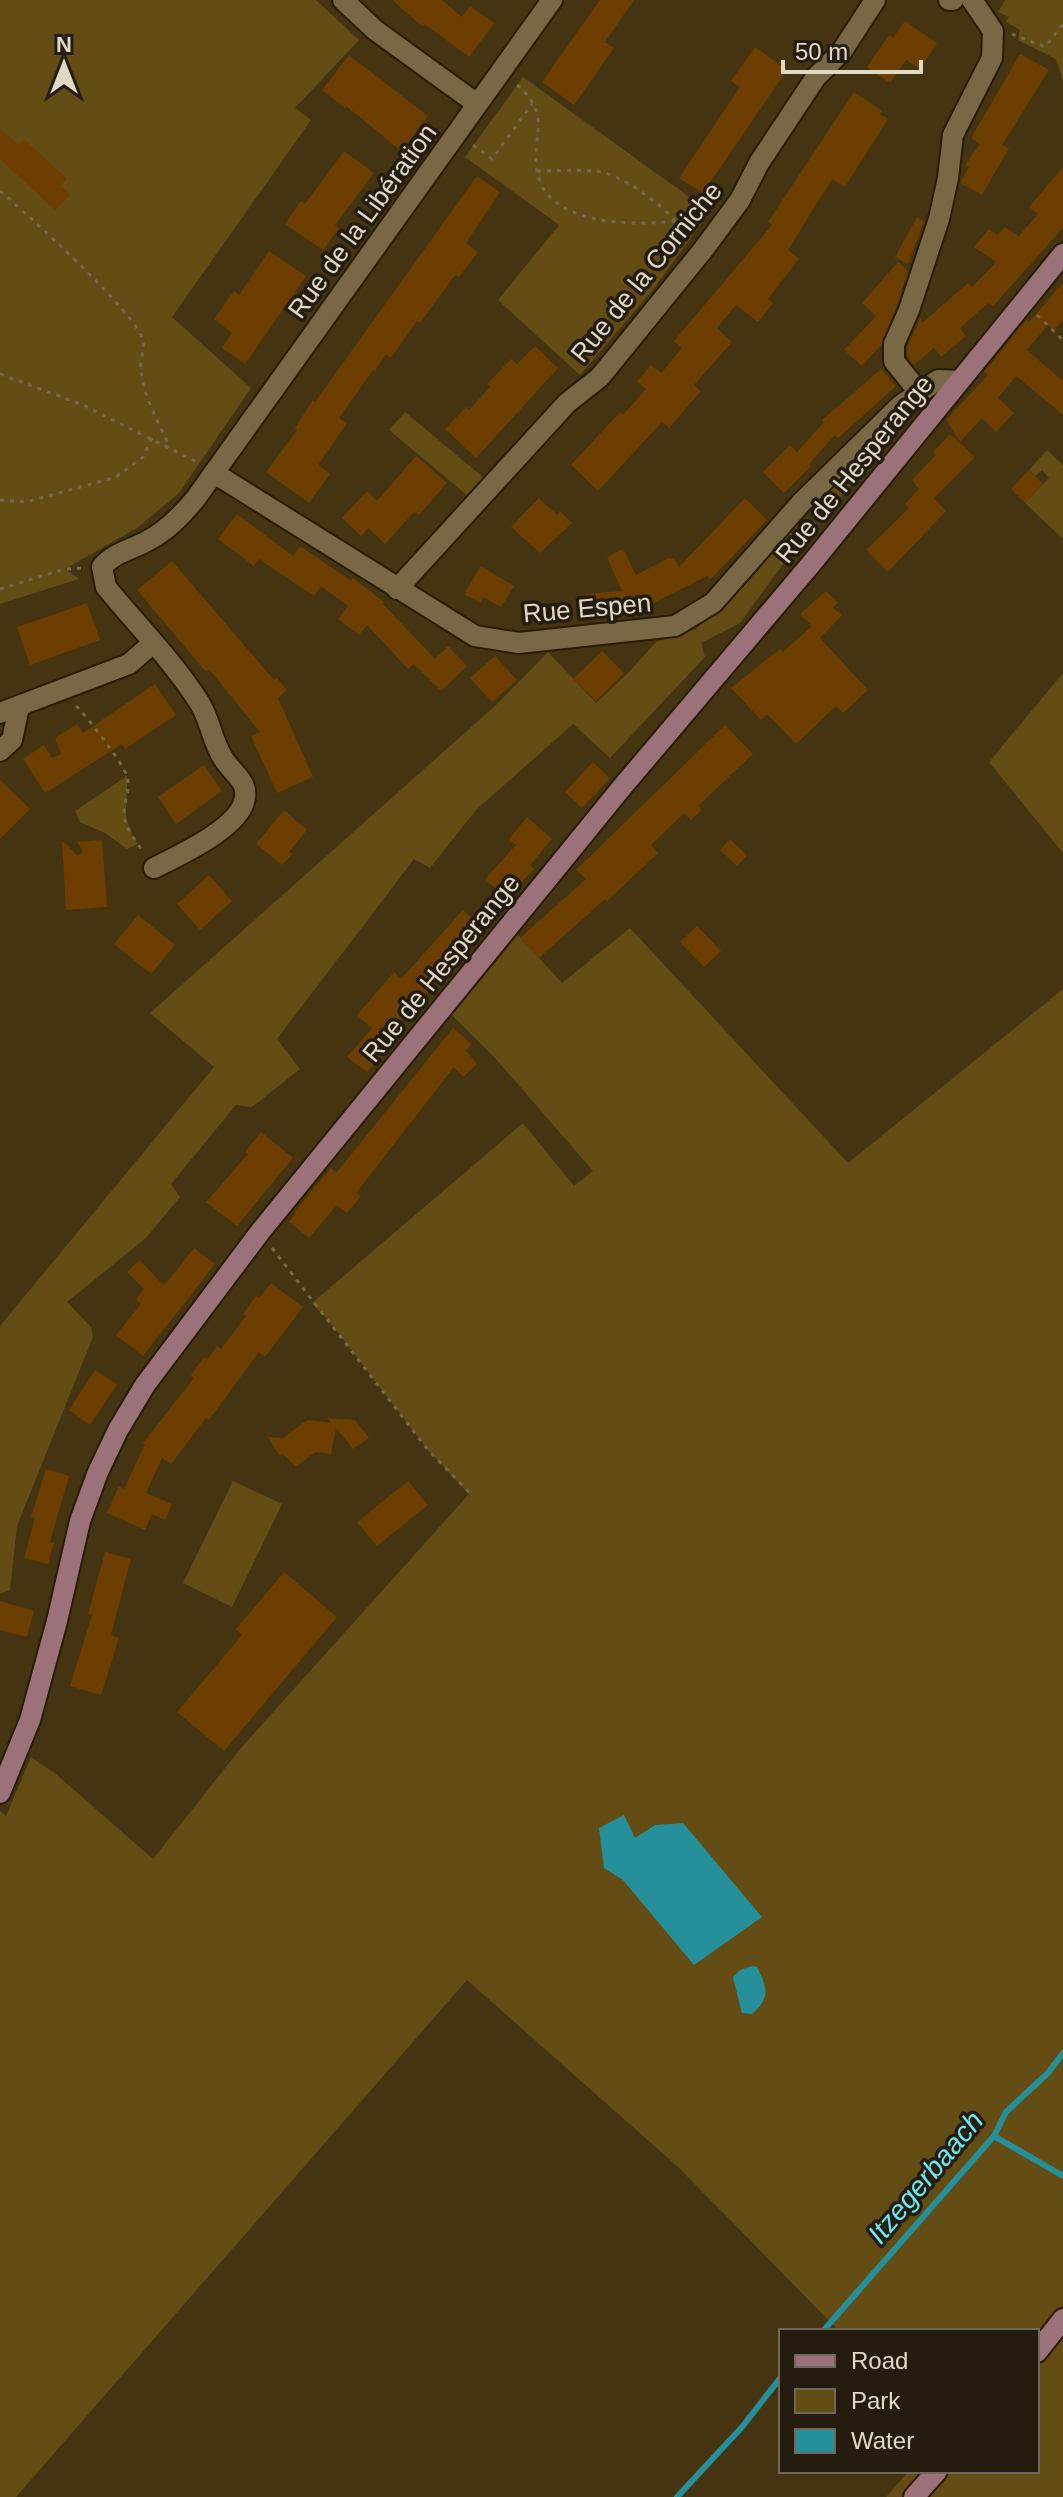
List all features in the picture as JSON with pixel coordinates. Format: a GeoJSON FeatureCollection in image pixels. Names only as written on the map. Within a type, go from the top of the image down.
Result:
{"type":"FeatureCollection","features":[{"type":"Feature","properties":{"kind":"main road","name":"Rue de Hesperange"},"geometry":{"type":"LineString","coordinates":[[0,1793],[30,1720],[80,1521],[118,1430],[145,1385],[260,1232],[623,786],[811,564],[1063,254]]}},
{"type":"Feature","properties":{"kind":"main road"},"geometry":{"type":"LineString","coordinates":[[1039,2349],[1063,2319]]}},
{"type":"Feature","properties":{"kind":"main road"},"geometry":{"type":"LineString","coordinates":[[914,2497],[935,2473]]}},
{"type":"Feature","properties":{"kind":"street"},"geometry":{"type":"LineString","coordinates":[[343,0],[375,30],[477,104]]}},
{"type":"Feature","properties":{"kind":"street","name":"Rue de la Libération"},"geometry":{"type":"LineString","coordinates":[[102,567],[108,558],[149,541],[176,522],[552,0]]}},
{"type":"Feature","properties":{"kind":"street","name":"Rue de la Corniche"},"geometry":{"type":"LineString","coordinates":[[397,589],[567,403],[600,377],[740,200],[759,163],[816,77],[842,51],[875,0]]}},
{"type":"Feature","properties":{"kind":"street"},"geometry":{"type":"LineString","coordinates":[[918,391],[894,361],[894,344],[909,310],[939,219],[953,135],[992,58],[993,31],[972,0]]}},
{"type":"Feature","properties":{"kind":"street","name":"Rue Espen"},"geometry":{"type":"LineString","coordinates":[[214,473],[475,636],[519,643],[675,626],[713,603],[801,503],[901,405],[938,380],[959,381]]}},
{"type":"Feature","properties":{"kind":"street"},"geometry":{"type":"LineString","coordinates":[[102,567],[106,587],[201,705],[223,759],[243,780],[243,807],[227,824],[204,842],[154,868]]}},
{"type":"Feature","properties":{"kind":"street"},"geometry":{"type":"LineString","coordinates":[[0,751],[12,740],[10,710],[129,664],[153,643]]}},
{"type":"Feature","properties":{"kind":"path"},"geometry":{"type":"LineString","coordinates":[[993,31],[1019,35],[1045,47],[1063,24]]}},
{"type":"Feature","properties":{"kind":"path"},"geometry":{"type":"LineString","coordinates":[[499,73],[522,89],[539,117],[537,171],[540,185],[548,195],[584,216],[612,222],[655,224],[676,221]]}},
{"type":"Feature","properties":{"kind":"path"},"geometry":{"type":"LineString","coordinates":[[472,144],[492,159],[532,104]]}},
{"type":"Feature","properties":{"kind":"path"},"geometry":{"type":"LineString","coordinates":[[537,171],[596,171],[610,174],[658,203],[703,250]]}},
{"type":"Feature","properties":{"kind":"path"},"geometry":{"type":"LineString","coordinates":[[0,191],[33,219],[103,289],[136,327],[143,341],[140,371],[169,446]]}},
{"type":"Feature","properties":{"kind":"path"},"geometry":{"type":"LineString","coordinates":[[1029,308],[1063,340]]}},
{"type":"Feature","properties":{"kind":"path"},"geometry":{"type":"LineString","coordinates":[[0,374],[83,405],[169,446],[214,473]]}},
{"type":"Feature","properties":{"kind":"path"},"geometry":{"type":"LineString","coordinates":[[0,500],[26,502],[116,477],[143,457],[152,438]]}},
{"type":"Feature","properties":{"kind":"path"},"geometry":{"type":"LineString","coordinates":[[0,589],[65,569],[102,567]]}},
{"type":"Feature","properties":{"kind":"path"},"geometry":{"type":"LineString","coordinates":[[58,691],[88,717],[127,776],[124,813],[128,828],[154,868]]}},
{"type":"Feature","properties":{"kind":"path"},"geometry":{"type":"LineString","coordinates":[[260,1232],[428,1450],[470,1493]]}},
{"type":"Feature","properties":{"kind":"green space"},"geometry":{"type":"Polygon","coordinates":[[[0,0],[316,0],[359,40],[295,108],[311,120],[172,317],[251,388],[179,493],[137,528],[65,569],[79,579],[0,604],[0,0]]]}},
{"type":"Feature","properties":{"kind":"green space"},"geometry":{"type":"Polygon","coordinates":[[[1005,0],[1063,0],[1063,81],[1056,59],[1018,40],[1020,30],[1006,22],[1009,17],[998,12],[1005,0]]]}},
{"type":"Feature","properties":{"kind":"green space"},"geometry":{"type":"Polygon","coordinates":[[[523,77],[710,212],[651,292],[580,375],[498,300],[559,225],[465,157],[523,77]]]}},
{"type":"Feature","properties":{"kind":"green space"},"geometry":{"type":"Polygon","coordinates":[[[922,395],[929,397],[910,413],[832,507],[826,505],[817,513],[811,508],[844,477],[838,472],[922,395]]]}},
{"type":"Feature","properties":{"kind":"green space"},"geometry":{"type":"Polygon","coordinates":[[[405,412],[484,478],[468,496],[389,430],[405,412]]]}},
{"type":"Feature","properties":{"kind":"green space"},"geometry":{"type":"Polygon","coordinates":[[[1047,450],[1063,465],[1063,539],[1025,503],[1049,478],[1042,470],[1035,476],[1029,470],[1047,450]]]}},
{"type":"Feature","properties":{"kind":"green space"},"geometry":{"type":"Polygon","coordinates":[[[793,523],[809,529],[740,623],[701,643],[705,657],[610,758],[573,724],[476,810],[430,868],[414,859],[277,1039],[300,1069],[252,1107],[236,1105],[171,1184],[180,1197],[146,1238],[67,1302],[91,1327],[93,1337],[17,1526],[10,1590],[0,1594],[0,1326],[214,1067],[150,1013],[496,705],[548,652],[596,703],[656,642],[696,629],[793,523]]]}},
{"type":"Feature","properties":{"kind":"green space"},"geometry":{"type":"Polygon","coordinates":[[[1063,673],[1063,853],[989,762],[1063,673]]]}},
{"type":"Feature","properties":{"kind":"green space"},"geometry":{"type":"Polygon","coordinates":[[[127,776],[127,818],[138,844],[127,849],[105,833],[80,822],[75,811],[127,776]]]}},
{"type":"Feature","properties":{"kind":"green space"},"geometry":{"type":"Polygon","coordinates":[[[630,928],[848,1163],[1063,989],[1063,2497],[886,2497],[907,2473],[1039,2473],[1039,2329],[837,2329],[678,2167],[467,1980],[16,2497],[0,2497],[0,1811],[6,1816],[31,1757],[57,1775],[153,1859],[241,1748],[469,1494],[428,1450],[312,1303],[523,1123],[574,1186],[593,1171],[496,1059],[452,1015],[518,935],[562,983],[630,928]]]}},
{"type":"Feature","properties":{"kind":"green space"},"geometry":{"type":"Polygon","coordinates":[[[233,1481],[282,1504],[232,1607],[183,1583],[233,1481]]]}},
{"type":"Feature","properties":{"kind":"water"},"geometry":{"type":"Polygon","coordinates":[[[624,1815],[635,1838],[655,1825],[683,1823],[762,1917],[694,1965],[623,1880],[604,1868],[599,1828],[624,1815]]]}},
{"type":"Feature","properties":{"kind":"water"},"geometry":{"type":"Polygon","coordinates":[[[757,1967],[763,1981],[765,1997],[752,2014],[742,2013],[733,1977],[740,1970],[757,1967]]]}},
{"type":"Feature","properties":{"kind":"building"},"geometry":{"type":"Polygon","coordinates":[[[392,0],[442,0],[462,17],[470,6],[494,23],[469,57],[425,24],[423,27],[392,0]]]}},
{"type":"Feature","properties":{"kind":"building"},"geometry":{"type":"Polygon","coordinates":[[[600,0],[634,0],[605,42],[614,48],[574,105],[542,82],[600,0]]]}},
{"type":"Feature","properties":{"kind":"building"},"geometry":{"type":"Polygon","coordinates":[[[905,21],[937,43],[920,69],[906,60],[890,83],[867,67],[889,35],[893,38],[905,21]]]}},
{"type":"Feature","properties":{"kind":"building"},"geometry":{"type":"Polygon","coordinates":[[[755,47],[787,70],[703,193],[679,178],[740,87],[731,81],[755,47]]]}},
{"type":"Feature","properties":{"kind":"building"},"geometry":{"type":"Polygon","coordinates":[[[1020,54],[1049,70],[1002,145],[1009,148],[982,195],[960,183],[969,167],[965,165],[980,144],[971,138],[1020,54]]]}},
{"type":"Feature","properties":{"kind":"building"},"geometry":{"type":"Polygon","coordinates":[[[349,55],[428,116],[401,151],[322,90],[349,55]]]}},
{"type":"Feature","properties":{"kind":"building"},"geometry":{"type":"Polygon","coordinates":[[[854,92],[882,111],[880,114],[888,119],[845,187],[832,179],[788,250],[799,259],[768,299],[773,303],[758,322],[736,305],[717,328],[732,342],[694,385],[701,391],[669,428],[662,422],[598,491],[571,465],[646,389],[637,381],[651,365],[661,373],[682,348],[674,341],[772,225],[768,222],[854,92]]]}},
{"type":"Feature","properties":{"kind":"building"},"geometry":{"type":"Polygon","coordinates":[[[0,128],[18,145],[24,139],[67,179],[60,186],[70,195],[55,210],[0,159],[0,128]]]}},
{"type":"Feature","properties":{"kind":"building"},"geometry":{"type":"Polygon","coordinates":[[[344,151],[374,173],[335,225],[339,228],[323,250],[285,224],[301,201],[305,204],[344,151]]]}},
{"type":"Feature","properties":{"kind":"building"},"geometry":{"type":"Polygon","coordinates":[[[1063,167],[1063,228],[993,306],[988,303],[960,328],[966,336],[941,357],[934,348],[914,365],[907,356],[907,347],[920,318],[923,322],[968,283],[972,287],[996,262],[974,247],[989,229],[997,235],[1005,227],[1019,236],[1038,214],[1029,207],[1063,167]]]}},
{"type":"Feature","properties":{"kind":"building"},"geometry":{"type":"Polygon","coordinates":[[[477,176],[500,192],[466,243],[478,252],[459,277],[455,275],[420,323],[417,321],[391,358],[386,354],[339,418],[347,423],[318,465],[330,474],[309,503],[266,472],[297,430],[295,428],[313,400],[315,402],[477,176]]]}},
{"type":"Feature","properties":{"kind":"building"},"geometry":{"type":"Polygon","coordinates":[[[917,217],[924,222],[908,264],[895,257],[917,217]]]}},
{"type":"Feature","properties":{"kind":"building"},"geometry":{"type":"Polygon","coordinates":[[[269,251],[306,276],[245,364],[222,348],[232,333],[214,319],[234,291],[239,295],[269,251]]]}},
{"type":"Feature","properties":{"kind":"building"},"geometry":{"type":"Polygon","coordinates":[[[898,262],[908,271],[897,305],[881,345],[862,366],[844,350],[876,316],[862,303],[898,262]]]}},
{"type":"Feature","properties":{"kind":"building"},"geometry":{"type":"Polygon","coordinates":[[[1063,283],[1063,320],[1054,330],[1048,325],[1027,350],[1063,381],[1063,415],[1016,376],[998,398],[1014,413],[996,432],[982,418],[960,442],[946,420],[988,375],[984,372],[1026,320],[1029,322],[1063,283]]]}},
{"type":"Feature","properties":{"kind":"building"},"geometry":{"type":"Polygon","coordinates":[[[535,346],[558,368],[476,458],[445,429],[466,407],[469,410],[490,387],[487,384],[511,359],[517,364],[535,346]]]}},
{"type":"Feature","properties":{"kind":"building"},"geometry":{"type":"Polygon","coordinates":[[[881,369],[896,386],[838,438],[835,435],[809,464],[811,466],[784,493],[763,472],[790,445],[797,452],[824,422],[822,420],[881,369]]]}},
{"type":"Feature","properties":{"kind":"building"},"geometry":{"type":"Polygon","coordinates":[[[950,434],[975,457],[934,498],[946,511],[888,572],[866,550],[909,508],[905,504],[919,489],[912,480],[936,455],[933,452],[950,434]]]}},
{"type":"Feature","properties":{"kind":"building"},"geometry":{"type":"Polygon","coordinates":[[[416,456],[447,483],[419,515],[414,512],[385,544],[368,528],[361,536],[342,518],[367,491],[377,501],[416,456]]]}},
{"type":"Feature","properties":{"kind":"building"},"geometry":{"type":"Polygon","coordinates":[[[1029,470],[1043,484],[1025,503],[1011,489],[1029,470]]]}},
{"type":"Feature","properties":{"kind":"building"},"geometry":{"type":"Polygon","coordinates":[[[539,498],[557,515],[560,511],[572,523],[540,553],[511,527],[539,498]]]}},
{"type":"Feature","properties":{"kind":"building"},"geometry":{"type":"Polygon","coordinates":[[[745,498],[767,520],[711,579],[707,576],[653,603],[650,597],[622,611],[622,617],[588,620],[585,594],[622,591],[607,557],[623,549],[636,575],[669,558],[674,558],[679,567],[745,498]]]}},
{"type":"Feature","properties":{"kind":"building"},"geometry":{"type":"Polygon","coordinates":[[[237,514],[293,556],[300,546],[351,581],[353,578],[384,602],[435,659],[448,646],[467,666],[441,691],[414,664],[408,669],[367,625],[359,635],[338,619],[348,606],[321,586],[314,596],[259,559],[254,566],[218,539],[237,514]]]}},
{"type":"Feature","properties":{"kind":"building"},"geometry":{"type":"Polygon","coordinates":[[[172,561],[274,680],[277,678],[287,690],[278,698],[313,777],[277,793],[251,736],[260,732],[209,669],[206,672],[137,590],[172,561]]]}},
{"type":"Feature","properties":{"kind":"building"},"geometry":{"type":"Polygon","coordinates":[[[481,566],[514,586],[501,607],[483,597],[480,603],[464,594],[481,566]]]}},
{"type":"Feature","properties":{"kind":"building"},"geometry":{"type":"Polygon","coordinates":[[[826,591],[838,602],[833,608],[842,615],[820,638],[868,690],[843,713],[836,706],[796,744],[767,714],[761,720],[731,688],[780,649],[783,652],[812,626],[800,614],[826,591]]]}},
{"type":"Feature","properties":{"kind":"building"},"geometry":{"type":"Polygon","coordinates":[[[87,603],[100,640],[30,665],[17,627],[87,603]]]}},
{"type":"Feature","properties":{"kind":"building"},"geometry":{"type":"Polygon","coordinates":[[[602,651],[624,673],[596,701],[573,679],[602,651]]]}},
{"type":"Feature","properties":{"kind":"building"},"geometry":{"type":"Polygon","coordinates":[[[495,656],[517,680],[492,702],[470,678],[495,656]]]}},
{"type":"Feature","properties":{"kind":"building"},"geometry":{"type":"Polygon","coordinates":[[[155,684],[176,715],[125,749],[122,744],[45,793],[23,759],[44,745],[52,758],[61,754],[55,738],[77,724],[83,733],[155,684]]]}},
{"type":"Feature","properties":{"kind":"building"},"geometry":{"type":"Polygon","coordinates":[[[725,725],[753,754],[698,806],[702,810],[691,820],[684,813],[651,845],[658,853],[539,958],[520,938],[586,879],[576,870],[725,725]]]}},
{"type":"Feature","properties":{"kind":"building"},"geometry":{"type":"Polygon","coordinates":[[[593,762],[610,778],[582,808],[565,792],[593,762]]]}},
{"type":"Feature","properties":{"kind":"building"},"geometry":{"type":"Polygon","coordinates":[[[204,765],[222,791],[176,824],[158,797],[204,765]]]}},
{"type":"Feature","properties":{"kind":"building"},"geometry":{"type":"Polygon","coordinates":[[[0,780],[30,809],[0,839],[0,780]]]}},
{"type":"Feature","properties":{"kind":"building"},"geometry":{"type":"Polygon","coordinates":[[[284,810],[307,830],[282,865],[256,844],[284,810]]]}},
{"type":"Feature","properties":{"kind":"building"},"geometry":{"type":"Polygon","coordinates":[[[527,817],[552,839],[530,865],[534,869],[506,898],[485,879],[516,845],[509,839],[527,817]]]}},
{"type":"Feature","properties":{"kind":"building"},"geometry":{"type":"Polygon","coordinates":[[[730,839],[747,855],[737,866],[720,850],[730,839]]]}},
{"type":"Feature","properties":{"kind":"building"},"geometry":{"type":"Polygon","coordinates":[[[62,840],[78,856],[83,852],[77,842],[102,840],[107,907],[66,910],[62,840]]]}},
{"type":"Feature","properties":{"kind":"building"},"geometry":{"type":"Polygon","coordinates":[[[209,875],[232,901],[200,930],[177,904],[209,875]]]}},
{"type":"Feature","properties":{"kind":"building"},"geometry":{"type":"Polygon","coordinates":[[[463,910],[481,926],[453,957],[456,960],[385,1039],[392,1045],[367,1072],[347,1057],[372,1028],[357,1015],[394,972],[401,979],[463,910]]]}},
{"type":"Feature","properties":{"kind":"building"},"geometry":{"type":"Polygon","coordinates":[[[138,915],[175,945],[151,974],[114,944],[138,915]]]}},
{"type":"Feature","properties":{"kind":"building"},"geometry":{"type":"Polygon","coordinates":[[[697,926],[721,951],[704,967],[680,942],[697,926]]]}},
{"type":"Feature","properties":{"kind":"building"},"geometry":{"type":"Polygon","coordinates":[[[453,1028],[472,1044],[466,1050],[477,1064],[463,1077],[454,1067],[356,1193],[361,1196],[347,1213],[337,1205],[309,1238],[289,1222],[295,1211],[331,1168],[337,1172],[453,1028]]]}},
{"type":"Feature","properties":{"kind":"building"},"geometry":{"type":"Polygon","coordinates":[[[261,1132],[293,1158],[237,1226],[206,1202],[248,1154],[245,1152],[261,1132]]]}},
{"type":"Feature","properties":{"kind":"building"},"geometry":{"type":"Polygon","coordinates":[[[194,1248],[215,1264],[143,1356],[116,1335],[141,1304],[136,1300],[144,1289],[127,1272],[140,1260],[164,1286],[194,1248]]]}},
{"type":"Feature","properties":{"kind":"building"},"geometry":{"type":"Polygon","coordinates":[[[271,1283],[303,1307],[265,1357],[259,1352],[209,1420],[206,1418],[171,1464],[162,1458],[146,1493],[172,1504],[165,1520],[152,1514],[145,1530],[107,1513],[119,1486],[124,1489],[143,1443],[194,1378],[191,1375],[204,1357],[207,1360],[217,1346],[221,1349],[246,1316],[243,1314],[256,1296],[259,1298],[271,1283]]]}},
{"type":"Feature","properties":{"kind":"building"},"geometry":{"type":"Polygon","coordinates":[[[95,1370],[117,1384],[90,1425],[69,1410],[95,1370]]]}},
{"type":"Feature","properties":{"kind":"building"},"geometry":{"type":"Polygon","coordinates":[[[327,1418],[355,1420],[369,1438],[353,1449],[336,1428],[331,1454],[315,1452],[296,1467],[283,1454],[279,1455],[268,1437],[283,1438],[307,1420],[332,1423],[327,1418]]]}},
{"type":"Feature","properties":{"kind":"building"},"geometry":{"type":"Polygon","coordinates":[[[46,1469],[69,1476],[50,1542],[54,1543],[48,1564],[24,1558],[35,1518],[31,1517],[46,1469]]]}},
{"type":"Feature","properties":{"kind":"building"},"geometry":{"type":"Polygon","coordinates":[[[408,1481],[428,1505],[377,1546],[357,1522],[408,1481]]]}},
{"type":"Feature","properties":{"kind":"building"},"geometry":{"type":"Polygon","coordinates":[[[105,1552],[131,1559],[111,1635],[119,1638],[101,1695],[70,1686],[92,1615],[88,1614],[105,1552]]]}},
{"type":"Feature","properties":{"kind":"building"},"geometry":{"type":"Polygon","coordinates":[[[284,1572],[337,1617],[224,1751],[177,1712],[242,1635],[236,1629],[284,1572]]]}},
{"type":"Feature","properties":{"kind":"building"},"geometry":{"type":"Polygon","coordinates":[[[0,1601],[34,1611],[27,1637],[0,1630],[0,1601]]]}},
{"type":"Feature","properties":{"kind":"waterway","name":"Itzegerbaach"},"geometry":{"type":"LineString","coordinates":[[825,2329],[994,2136],[1006,2112],[1048,2073],[1063,2053]]}},
{"type":"Feature","properties":{"kind":"waterway"},"geometry":{"type":"LineString","coordinates":[[994,2136],[1063,2176]]}},
{"type":"Feature","properties":{"kind":"waterway","name":"Itzegerbaach"},"geometry":{"type":"LineString","coordinates":[[677,2497],[742,2427],[779,2380]]}}]}
